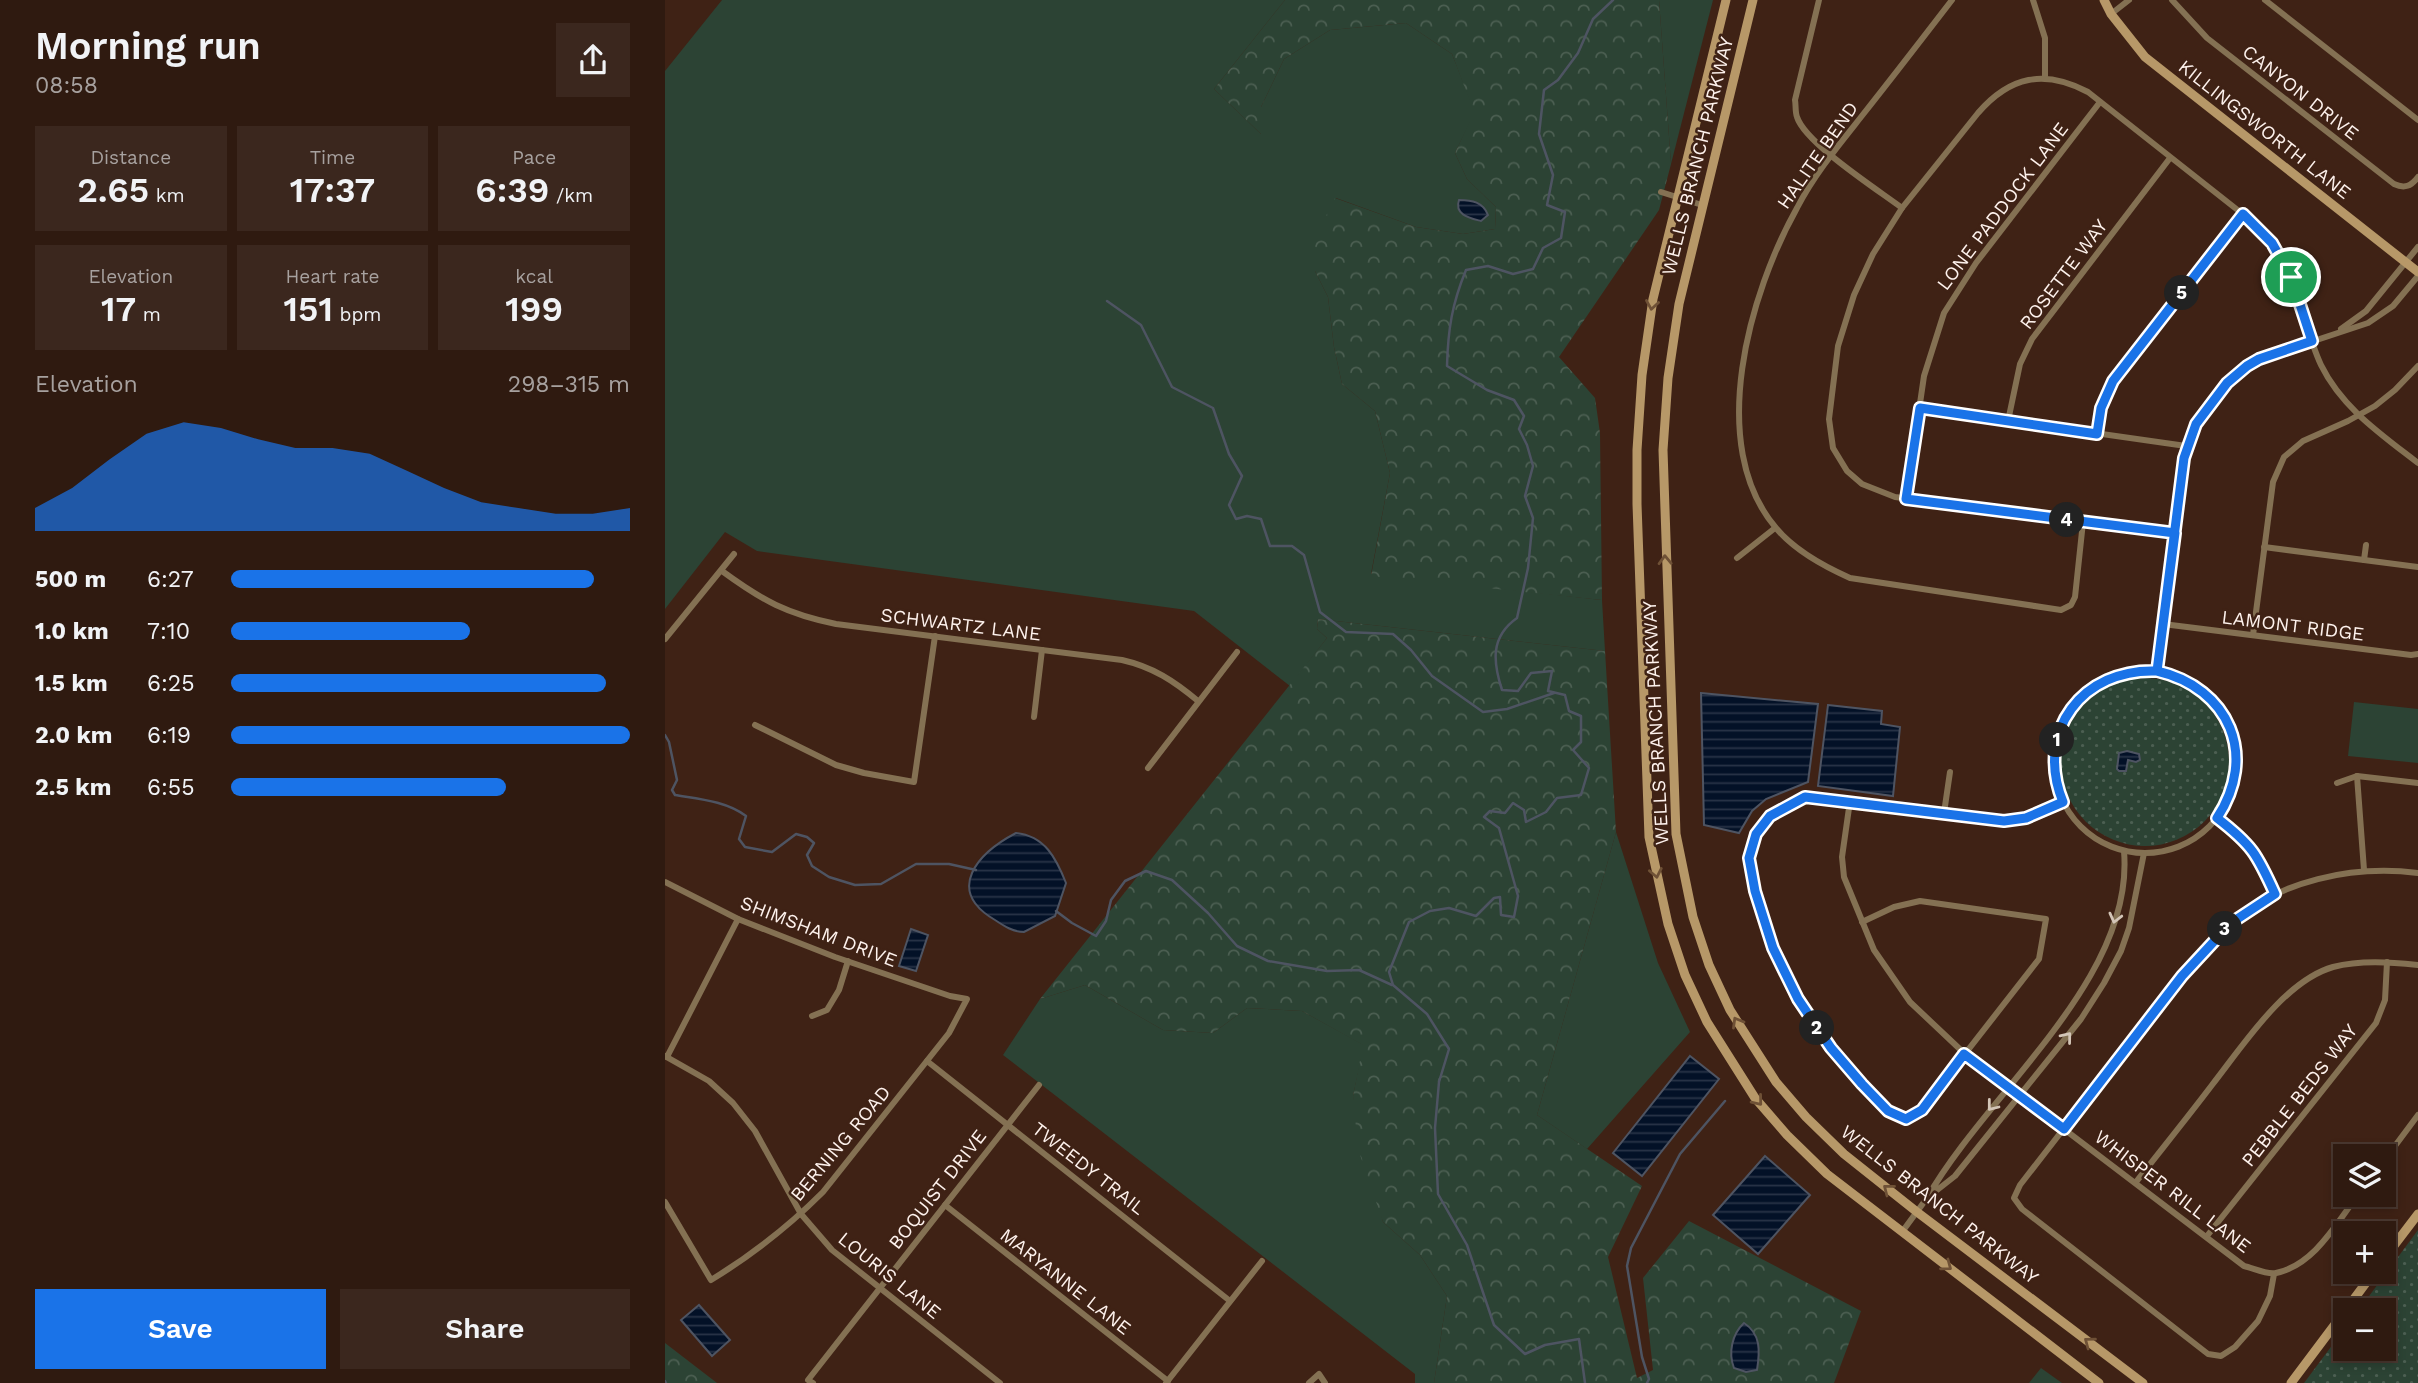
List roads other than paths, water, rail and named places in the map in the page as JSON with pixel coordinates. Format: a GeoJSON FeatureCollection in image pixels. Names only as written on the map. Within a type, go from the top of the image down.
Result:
{"type":"FeatureCollection","features":[{"type":"Feature","properties":{"kind":"street","name":"WELLS BRANCH PARKWAY"},"geometry":{"type":"LineString","coordinates":[[1725,0],[1653,299],[1642,375],[1637,450],[1649,837],[1668,924],[1685,975],[1707,1022],[1755,1098],[1787,1135],[1826,1174],[2099,1383]]}},
{"type":"Feature","properties":{"kind":"street","name":"WELLS BRANCH PARKWAY"},"geometry":{"type":"LineString","coordinates":[[1753,0],[1679,304],[1668,378],[1663,450],[1676,834],[1682,874],[1693,917],[1709,965],[1730,1010],[1776,1082],[1806,1117],[1844,1154],[1917,1212],[2143,1383]]}},
{"type":"Feature","properties":{"kind":"street"},"geometry":{"type":"LineString","coordinates":[[1819,0],[1795,100],[1797,117],[1806,132],[1832,155],[1902,208]]}},
{"type":"Feature","properties":{"kind":"street","name":"HALITE BEND"},"geometry":{"type":"LineString","coordinates":[[1952,0],[1832,155],[1797,206],[1767,267],[1752,318],[1741,379],[1738,423],[1741,454],[1754,490],[1775,528],[1798,549],[1825,567],[1850,578],[2061,610],[2071,605],[2075,597],[2083,522]]}},
{"type":"Feature","properties":{"kind":"street"},"geometry":{"type":"LineString","coordinates":[[2033,0],[2045,38],[2045,77]]}},
{"type":"Feature","properties":{"kind":"street","name":"KILLINGSWORTH LANE"},"geometry":{"type":"LineString","coordinates":[[2104,0],[2111,14],[2145,57],[2418,274]]}},
{"type":"Feature","properties":{"kind":"street"},"geometry":{"type":"LineString","coordinates":[[2111,14],[2129,0]]}},
{"type":"Feature","properties":{"kind":"street","name":"CANYON DRIVE"},"geometry":{"type":"LineString","coordinates":[[2172,0],[2207,38],[2394,184],[2404,188],[2418,177]]}},
{"type":"Feature","properties":{"kind":"street"},"geometry":{"type":"LineString","coordinates":[[2265,0],[2418,120]]}},
{"type":"Feature","properties":{"kind":"street"},"geometry":{"type":"LineString","coordinates":[[2175,533],[1906,499],[1872,489],[1847,471],[1833,448],[1829,419],[1838,346],[1848,311],[1873,254],[1902,208],[1990,99],[2008,86],[2045,77],[2077,86],[2243,214],[2272,243],[2291,277],[2312,341],[2329,379],[2359,416],[2418,463]]}},
{"type":"Feature","properties":{"kind":"street","name":"LONE PADDOCK LANE"},"geometry":{"type":"LineString","coordinates":[[1906,499],[1924,376],[1951,299],[2100,102]]}},
{"type":"Feature","properties":{"kind":"street","name":"ROSETTE WAY"},"geometry":{"type":"LineString","coordinates":[[2008,421],[2020,364],[2032,339],[2170,158]]}},
{"type":"Feature","properties":{"kind":"street"},"geometry":{"type":"LineString","coordinates":[[1661,192],[1702,205]]}},
{"type":"Feature","properties":{"kind":"street"},"geometry":{"type":"LineString","coordinates":[[2097,434],[2101,408],[2113,381],[2243,214]]}},
{"type":"Feature","properties":{"kind":"street"},"geometry":{"type":"LineString","coordinates":[[2330,335],[2357,319],[2381,295],[2418,247]]}},
{"type":"Feature","properties":{"kind":"street"},"geometry":{"type":"LineString","coordinates":[[2291,277],[2306,270]]}},
{"type":"Feature","properties":{"kind":"street"},"geometry":{"type":"LineString","coordinates":[[2157,671],[2186,446],[2208,405],[2234,375],[2259,359],[2368,323],[2393,306],[2418,274]]}},
{"type":"Feature","properties":{"kind":"street"},"geometry":{"type":"LineString","coordinates":[[2381,295],[2393,306]]}},
{"type":"Feature","properties":{"kind":"street"},"geometry":{"type":"LineString","coordinates":[[2253,635],[2273,482],[2284,457],[2303,441],[2359,416],[2395,390],[2418,366]]}},
{"type":"Feature","properties":{"kind":"street"},"geometry":{"type":"LineString","coordinates":[[1920,408],[2186,446]]}},
{"type":"Feature","properties":{"kind":"street"},"geometry":{"type":"LineString","coordinates":[[1737,558],[1775,528]]}},
{"type":"Feature","properties":{"kind":"street"},"geometry":{"type":"LineString","coordinates":[[2364,560],[2366,545]]}},
{"type":"Feature","properties":{"kind":"street"},"geometry":{"type":"LineString","coordinates":[[2264,547],[2418,567]]}},
{"type":"Feature","properties":{"kind":"street"},"geometry":{"type":"LineString","coordinates":[[665,639],[734,554]]}},
{"type":"Feature","properties":{"kind":"street","name":"SCHWARTZ LANE"},"geometry":{"type":"LineString","coordinates":[[722,571],[763,599],[802,617],[1122,660],[1151,668],[1198,701]]}},
{"type":"Feature","properties":{"kind":"street","name":"LAMONT RIDGE"},"geometry":{"type":"LineString","coordinates":[[2163,624],[2411,656],[2418,654]]}},
{"type":"Feature","properties":{"kind":"street"},"geometry":{"type":"LineString","coordinates":[[755,725],[836,765],[914,782],[935,636]]}},
{"type":"Feature","properties":{"kind":"street"},"geometry":{"type":"LineString","coordinates":[[1034,717],[1042,650]]}},
{"type":"Feature","properties":{"kind":"street"},"geometry":{"type":"LineString","coordinates":[[1148,768],[1237,652]]}},
{"type":"Feature","properties":{"kind":"street"},"geometry":{"type":"LineString","coordinates":[[2157,671],[2189,682],[2215,703],[2232,732],[2237,757],[2235,782],[2217,818],[2203,833],[2186,844],[2144,853],[2125,851],[2095,838],[2082,827],[2063,802],[2057,787],[2054,757],[2058,735],[2067,715],[2087,692],[2106,680],[2127,673],[2157,671]]}},
{"type":"Feature","properties":{"kind":"street"},"geometry":{"type":"LineString","coordinates":[[1944,813],[1950,772]]}},
{"type":"Feature","properties":{"kind":"street"},"geometry":{"type":"LineString","coordinates":[[2357,776],[2364,870]]}},
{"type":"Feature","properties":{"kind":"street"},"geometry":{"type":"LineString","coordinates":[[2337,783],[2357,776],[2418,783]]}},
{"type":"Feature","properties":{"kind":"street"},"geometry":{"type":"LineString","coordinates":[[1862,922],[1893,907],[1920,901],[2046,919],[2039,959],[1922,1110],[1906,1119],[1888,1111],[1862,1084],[1831,1048],[1798,999],[1773,948],[1755,891],[1749,858],[1756,834],[1770,816],[1805,797],[2004,821],[2026,818],[2063,802]]}},
{"type":"Feature","properties":{"kind":"street","name":"WHISPER RILL LANE"},"geometry":{"type":"LineString","coordinates":[[1850,801],[1842,867],[1844,877],[1874,950],[1910,1002],[1964,1054],[2244,1266],[2274,1274]]}},
{"type":"Feature","properties":{"kind":"street"},"geometry":{"type":"LineString","coordinates":[[2217,818],[2246,841],[2259,859],[2275,894]]}},
{"type":"Feature","properties":{"kind":"street"},"geometry":{"type":"LineString","coordinates":[[1902,1232],[1927,1198],[1944,1167],[2068,1011],[2090,979],[2106,949],[2123,887],[2125,851]]}},
{"type":"Feature","properties":{"kind":"street"},"geometry":{"type":"LineString","coordinates":[[1927,1198],[1955,1176],[2081,1019],[2104,983],[2121,951],[2129,928],[2144,853]]}},
{"type":"Feature","properties":{"kind":"street"},"geometry":{"type":"LineString","coordinates":[[2349,1207],[2314,1253],[2274,1274],[2270,1296],[2258,1321],[2235,1348],[2221,1356],[2208,1354],[2022,1209],[2014,1198],[2020,1185],[2182,976],[2231,923],[2275,894],[2306,883],[2364,870],[2418,873]]}},
{"type":"Feature","properties":{"kind":"street","name":"SHIMSHAM DRIVE"},"geometry":{"type":"LineString","coordinates":[[665,881],[738,919],[848,961],[950,996],[967,999]]}},
{"type":"Feature","properties":{"kind":"street"},"geometry":{"type":"LineString","coordinates":[[666,1057],[738,919]]}},
{"type":"Feature","properties":{"kind":"street"},"geometry":{"type":"LineString","coordinates":[[812,1016],[827,1010],[839,990],[848,961]]}},
{"type":"Feature","properties":{"kind":"street"},"geometry":{"type":"LineString","coordinates":[[2136,1182],[2267,1014],[2311,977],[2332,967],[2387,962],[2418,965]]}},
{"type":"Feature","properties":{"kind":"street","name":"PEBBLE BEDS WAY"},"geometry":{"type":"LineString","coordinates":[[2207,1237],[2376,1023],[2385,1000],[2387,962]]}},
{"type":"Feature","properties":{"kind":"street","name":"BERNING ROAD"},"geometry":{"type":"LineString","coordinates":[[665,1202],[711,1280],[740,1262],[801,1214],[823,1192],[949,1033],[967,999]]}},
{"type":"Feature","properties":{"kind":"street","name":"LOURIS LANE"},"geometry":{"type":"LineString","coordinates":[[666,1057],[709,1081],[733,1103],[754,1131],[801,1214],[832,1250],[1000,1383]]}},
{"type":"Feature","properties":{"kind":"street","name":"TWEEDY TRAIL"},"geometry":{"type":"LineString","coordinates":[[927,1061],[1230,1301]]}},
{"type":"Feature","properties":{"kind":"street","name":"BOQUIST DRIVE"},"geometry":{"type":"LineString","coordinates":[[811,1382],[879,1288],[1039,1085]]}},
{"type":"Feature","properties":{"kind":"street"},"geometry":{"type":"LineString","coordinates":[[2396,1146],[2417,1120]]}},
{"type":"Feature","properties":{"kind":"street","name":"MARYANNE LANE"},"geometry":{"type":"LineString","coordinates":[[945,1205],[1167,1382]]}},
{"type":"Feature","properties":{"kind":"street"},"geometry":{"type":"LineString","coordinates":[[2396,1243],[2418,1214]]}},
{"type":"Feature","properties":{"kind":"street"},"geometry":{"type":"LineString","coordinates":[[1167,1382],[1262,1261]]}},
{"type":"Feature","properties":{"kind":"street"},"geometry":{"type":"LineString","coordinates":[[2291,1383],[2333,1327]]}},
{"type":"Feature","properties":{"kind":"street"},"geometry":{"type":"LineString","coordinates":[[1310,1383],[1319,1374],[1325,1383]]}},
{"type":"Feature","properties":{"kind":"water"},"geometry":{"type":"Polygon","coordinates":[[[1459,200],[1477,203],[1488,215],[1481,221],[1464,215],[1459,209],[1459,200]]]}},
{"type":"Feature","properties":{"kind":"water"},"geometry":{"type":"Polygon","coordinates":[[[1701,693],[1818,704],[1808,782],[1766,799],[1752,811],[1739,833],[1704,825],[1701,693]]]}},
{"type":"Feature","properties":{"kind":"water"},"geometry":{"type":"Polygon","coordinates":[[[1828,705],[1882,711],[1881,724],[1900,727],[1893,796],[1818,786],[1828,705]]]}},
{"type":"Feature","properties":{"kind":"water"},"geometry":{"type":"Polygon","coordinates":[[[2127,751],[2139,754],[2140,760],[2128,760],[2126,771],[2119,771],[2119,753],[2127,751]]]}},
{"type":"Feature","properties":{"kind":"water"},"geometry":{"type":"Polygon","coordinates":[[[1016,833],[1035,839],[1048,850],[1066,883],[1055,916],[1024,932],[1005,926],[980,908],[971,897],[969,885],[979,861],[1016,833]]]}},
{"type":"Feature","properties":{"kind":"water"},"geometry":{"type":"Polygon","coordinates":[[[911,929],[928,935],[916,971],[899,966],[911,929]]]}},
{"type":"Feature","properties":{"kind":"water"},"geometry":{"type":"Polygon","coordinates":[[[1690,1056],[1719,1079],[1642,1176],[1613,1153],[1690,1056]]]}},
{"type":"Feature","properties":{"kind":"water"},"geometry":{"type":"Polygon","coordinates":[[[1765,1156],[1810,1195],[1758,1254],[1713,1215],[1765,1156]]]}},
{"type":"Feature","properties":{"kind":"water"},"geometry":{"type":"Polygon","coordinates":[[[699,1305],[730,1340],[712,1356],[681,1320],[699,1305]]]}},
{"type":"Feature","properties":{"kind":"water"},"geometry":{"type":"Polygon","coordinates":[[[1744,1323],[1754,1332],[1759,1350],[1757,1370],[1746,1372],[1734,1368],[1731,1356],[1734,1338],[1744,1323]]]}},
{"type":"Feature","properties":{"kind":"waterway"},"geometry":{"type":"LineString","coordinates":[[1585,1383],[1579,1339],[1545,1345],[1525,1354],[1494,1325],[1467,1245],[1438,1194],[1435,1128],[1439,1082],[1449,1049],[1427,1014],[1393,985],[1389,972],[1409,922],[1430,911],[1449,908],[1476,916],[1494,898],[1500,897],[1501,915],[1514,917],[1518,896],[1499,828],[1484,817],[1490,811],[1505,813],[1513,803],[1524,810],[1526,822],[1546,812],[1557,798],[1581,795],[1589,768],[1573,750],[1581,742],[1581,716],[1569,711],[1565,695],[1548,691],[1552,671],[1531,673],[1518,691],[1502,690],[1496,651],[1502,633],[1517,618],[1528,568],[1533,518],[1525,496],[1533,466],[1519,429],[1524,416],[1514,400],[1487,390],[1447,366],[1452,317],[1466,270],[1488,266],[1513,274],[1533,269],[1543,248],[1561,238],[1565,212],[1547,205],[1553,175],[1539,134],[1544,90],[1558,80],[1578,53],[1593,19],[1613,0]]}},
{"type":"Feature","properties":{"kind":"waterway"},"geometry":{"type":"LineString","coordinates":[[1107,301],[1141,325],[1172,387],[1213,408],[1229,454],[1242,476],[1229,505],[1236,519],[1247,516],[1261,519],[1270,546],[1292,546],[1304,555],[1320,612],[1346,632],[1393,634],[1411,650],[1432,676],[1483,712],[1507,709],[1554,693]]}},
{"type":"Feature","properties":{"kind":"waterway"},"geometry":{"type":"LineString","coordinates":[[665,735],[677,780],[672,790],[675,795],[721,804],[746,816],[739,839],[745,847],[772,852],[796,834],[807,837],[814,843],[807,855],[812,866],[829,877],[855,885],[881,884],[916,864],[949,864],[976,870]]}},
{"type":"Feature","properties":{"kind":"waterway"},"geometry":{"type":"LineString","coordinates":[[1056,911],[1096,936],[1106,921],[1111,900],[1125,881],[1146,871],[1172,880],[1208,913],[1237,946],[1268,961],[1327,971],[1359,970],[1392,985]]}},
{"type":"Feature","properties":{"kind":"waterway"},"geometry":{"type":"LineString","coordinates":[[1647,1383],[1649,1379],[1642,1357],[1627,1266],[1631,1248],[1680,1154],[1725,1101]]}}]}
